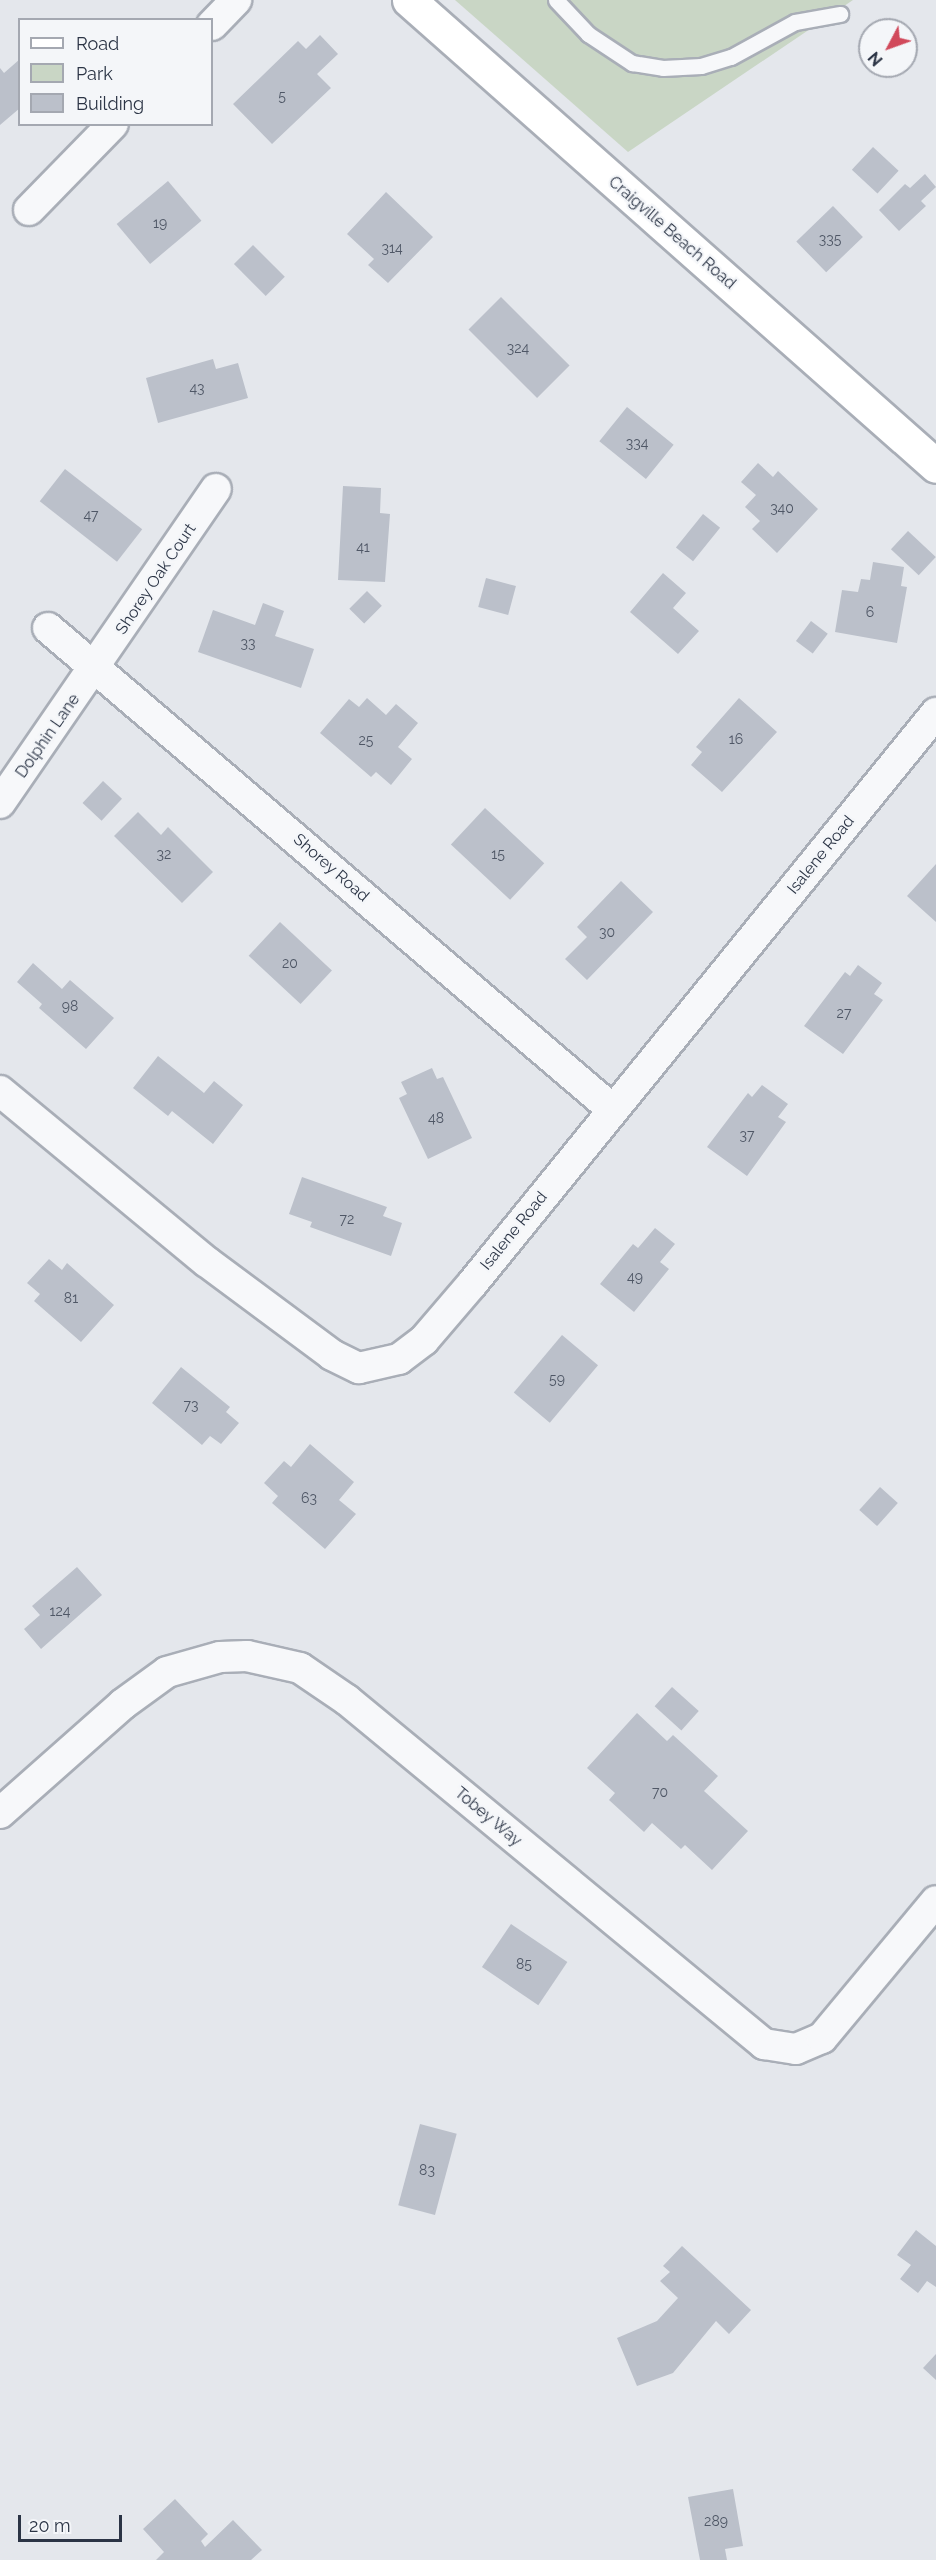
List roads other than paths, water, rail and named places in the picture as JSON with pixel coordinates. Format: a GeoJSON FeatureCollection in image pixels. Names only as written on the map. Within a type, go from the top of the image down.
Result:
{"type":"FeatureCollection","features":[{"type":"Feature","properties":{"kind":"main road","name":"Craigville Beach Road"},"geometry":{"type":"LineString","coordinates":[[409,0],[936,466]]}},
{"type":"Feature","properties":{"kind":"street"},"geometry":{"type":"LineString","coordinates":[[213,24],[236,0]]}},
{"type":"Feature","properties":{"kind":"street"},"geometry":{"type":"LineString","coordinates":[[29,210],[111,126]]}},
{"type":"Feature","properties":{"kind":"street","name":"Shorey Oak Court"},"geometry":{"type":"LineString","coordinates":[[96,668],[216,489]]}},
{"type":"Feature","properties":{"kind":"street","name":"Shorey Road"},"geometry":{"type":"LineString","coordinates":[[48,628],[612,1109]]}},
{"type":"Feature","properties":{"kind":"street","name":"Dolphin Lane"},"geometry":{"type":"LineString","coordinates":[[0,803],[96,668]]}},
{"type":"Feature","properties":{"kind":"street","name":"Isalene Road"},"geometry":{"type":"LineString","coordinates":[[0,1090],[207,1262],[332,1355],[359,1368],[399,1359],[424,1340],[936,713]]}},
{"type":"Feature","properties":{"kind":"street","name":"Tobey Way"},"geometry":{"type":"LineString","coordinates":[[0,1813],[123,1704],[167,1672],[211,1658],[247,1656],[300,1668],[347,1700],[764,2044],[796,2049],[822,2037],[936,1901]]}},
{"type":"Feature","properties":{"kind":"lane"},"geometry":{"type":"LineString","coordinates":[[556,0],[588,34],[632,63],[663,68],[711,63],[731,57],[795,22],[840,14]]}}]}
